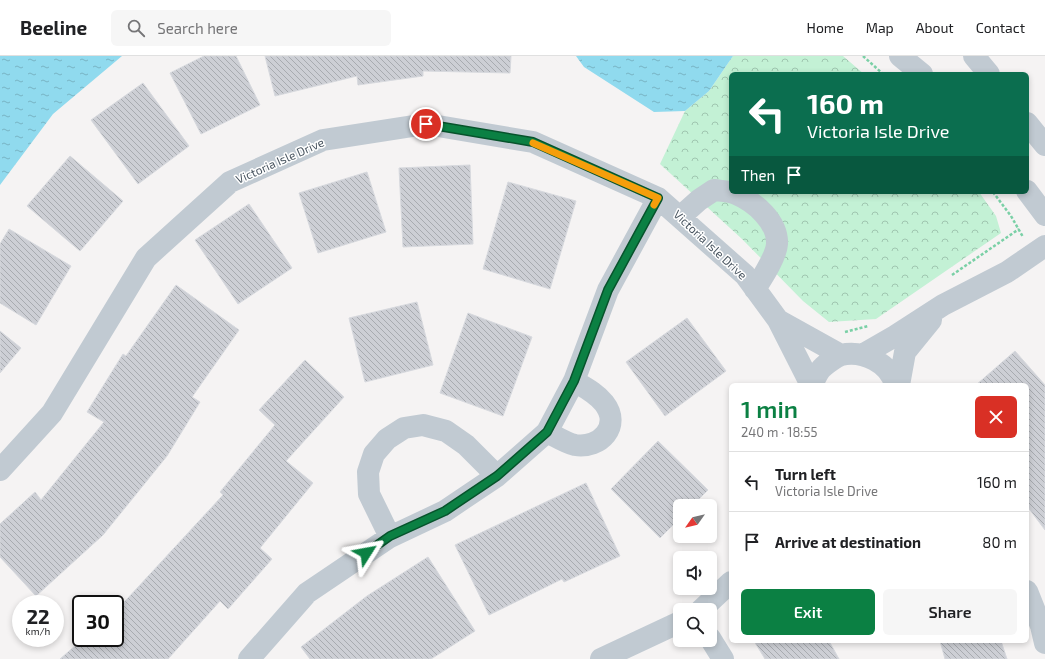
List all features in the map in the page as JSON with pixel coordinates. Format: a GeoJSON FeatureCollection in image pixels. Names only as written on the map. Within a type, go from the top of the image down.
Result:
{"type":"FeatureCollection","features":[{"type":"Feature","properties":{"kind":"street"},"geometry":{"type":"LineString","coordinates":[[900,56],[920,72]]}},
{"type":"Feature","properties":{"kind":"street"},"geometry":{"type":"LineString","coordinates":[[974,56],[987,72]]}},
{"type":"Feature","properties":{"kind":"street","name":"Victoria Isle Drive"},"geometry":{"type":"LineString","coordinates":[[0,470],[52,413],[146,258],[230,182],[322,140],[426,124],[533,142],[658,198],[745,275],[778,320],[810,383]]}},
{"type":"Feature","properties":{"kind":"street"},"geometry":{"type":"LineString","coordinates":[[1029,125],[1045,145]]}},
{"type":"Feature","properties":{"kind":"street"},"geometry":{"type":"LineString","coordinates":[[680,217],[699,200],[714,190],[729,192]]}},
{"type":"Feature","properties":{"kind":"street"},"geometry":{"type":"LineString","coordinates":[[737,194],[752,204],[766,216],[775,229],[777,245],[770,263],[755,289]]}},
{"type":"Feature","properties":{"kind":"street"},"geometry":{"type":"LineString","coordinates":[[1029,194],[1045,215]]}},
{"type":"Feature","properties":{"kind":"street"},"geometry":{"type":"LineString","coordinates":[[249,659],[306,593],[390,536],[445,511],[497,476],[547,432],[574,381],[608,290],[658,198]]}},
{"type":"Feature","properties":{"kind":"street"},"geometry":{"type":"LineString","coordinates":[[862,355],[943,305],[1007,272],[1039,250]]}},
{"type":"Feature","properties":{"kind":"street"},"geometry":{"type":"LineString","coordinates":[[899,383],[904,352],[943,305]]}},
{"type":"Feature","properties":{"kind":"street","name":"Victoria Isle Drive"},"geometry":{"type":"LineString","coordinates":[[778,320],[841,355]]}},
{"type":"Feature","properties":{"kind":"street"},"geometry":{"type":"LineString","coordinates":[[812,383],[822,367],[841,355],[862,355],[882,364],[895,383]]}},
{"type":"Feature","properties":{"kind":"street"},"geometry":{"type":"LineString","coordinates":[[547,432],[574,445],[589,445],[601,440],[608,431],[611,417],[606,404],[595,393],[574,381]]}},
{"type":"Feature","properties":{"kind":"street"},"geometry":{"type":"LineString","coordinates":[[390,536],[369,494],[368,472],[374,454],[387,439],[404,428],[423,425],[446,431],[466,445],[497,476]]}},
{"type":"Feature","properties":{"kind":"street"},"geometry":{"type":"LineString","coordinates":[[708,603],[729,584]]}},
{"type":"Feature","properties":{"kind":"street"},"geometry":{"type":"LineString","coordinates":[[1029,596],[1041,626],[1045,643]]}},
{"type":"Feature","properties":{"kind":"street"},"geometry":{"type":"LineString","coordinates":[[600,659],[673,625]]}},
{"type":"Feature","properties":{"kind":"street"},"geometry":{"type":"LineString","coordinates":[[716,647],[723,659]]}},
{"type":"Feature","properties":{"kind":"path"},"geometry":{"type":"LineString","coordinates":[[863,56],[881,72]]}},
{"type":"Feature","properties":{"kind":"path"},"geometry":{"type":"LineString","coordinates":[[994,194],[1019,229],[1039,250]]}},
{"type":"Feature","properties":{"kind":"path"},"geometry":{"type":"LineString","coordinates":[[948,278],[1019,229]]}},
{"type":"Feature","properties":{"kind":"path"},"geometry":{"type":"LineString","coordinates":[[838,330],[846,332],[869,326]]}},
{"type":"Feature","properties":{"kind":"green space"},"geometry":{"type":"Polygon","coordinates":[[[733,56],[843,56],[862,72],[729,72],[729,194],[980,194],[996,216],[1001,233],[876,319],[829,322],[803,301],[742,239],[660,164],[685,111],[709,91],[733,56]]]}},
{"type":"Feature","properties":{"kind":"green space"},"geometry":{"type":"Polygon","coordinates":[[[816,58],[825,72],[796,72],[816,58]]]}},
{"type":"Feature","properties":{"kind":"water"},"geometry":{"type":"Polygon","coordinates":[[[0,56],[122,56],[53,114],[0,185],[0,56]]]}},
{"type":"Feature","properties":{"kind":"water"},"geometry":{"type":"Polygon","coordinates":[[[576,56],[733,56],[709,91],[685,111],[654,112],[584,67],[576,56]]]}},
{"type":"Feature","properties":{"kind":"building"},"geometry":{"type":"Polygon","coordinates":[[[204,56],[236,56],[260,105],[201,134],[170,73],[204,56]]]}},
{"type":"Feature","properties":{"kind":"building"},"geometry":{"type":"Polygon","coordinates":[[[265,56],[511,56],[510,73],[423,71],[423,76],[358,85],[357,76],[275,96],[265,56]]]}},
{"type":"Feature","properties":{"kind":"building"},"geometry":{"type":"Polygon","coordinates":[[[143,83],[189,146],[138,184],[91,120],[143,83]]]}},
{"type":"Feature","properties":{"kind":"building"},"geometry":{"type":"Polygon","coordinates":[[[70,156],[123,201],[80,251],[27,206],[70,156]]]}},
{"type":"Feature","properties":{"kind":"building"},"geometry":{"type":"Polygon","coordinates":[[[470,165],[473,244],[403,247],[399,168],[470,165]]]}},
{"type":"Feature","properties":{"kind":"building"},"geometry":{"type":"Polygon","coordinates":[[[367,172],[386,232],[318,253],[299,193],[367,172]]]}},
{"type":"Feature","properties":{"kind":"building"},"geometry":{"type":"Polygon","coordinates":[[[508,182],[576,201],[550,289],[483,269],[508,182]]]}},
{"type":"Feature","properties":{"kind":"building"},"geometry":{"type":"Polygon","coordinates":[[[249,204],[292,268],[238,304],[195,240],[249,204]]]}},
{"type":"Feature","properties":{"kind":"building"},"geometry":{"type":"Polygon","coordinates":[[[9,229],[71,266],[36,325],[0,303],[0,244],[9,229]]]}},
{"type":"Feature","properties":{"kind":"building"},"geometry":{"type":"Polygon","coordinates":[[[176,285],[239,330],[192,397],[200,402],[167,456],[103,535],[37,595],[35,595],[0,557],[0,524],[35,492],[41,500],[104,422],[87,412],[123,354],[126,356],[176,285]]]}},
{"type":"Feature","properties":{"kind":"building"},"geometry":{"type":"Polygon","coordinates":[[[417,302],[433,365],[365,382],[349,318],[417,302]]]}},
{"type":"Feature","properties":{"kind":"building"},"geometry":{"type":"Polygon","coordinates":[[[468,313],[532,337],[503,416],[440,393],[468,313]]]}},
{"type":"Feature","properties":{"kind":"building"},"geometry":{"type":"Polygon","coordinates":[[[687,318],[726,371],[665,416],[626,362],[687,318]]]}},
{"type":"Feature","properties":{"kind":"building"},"geometry":{"type":"Polygon","coordinates":[[[0,331],[21,348],[0,373],[0,331]]]}},
{"type":"Feature","properties":{"kind":"building"},"geometry":{"type":"Polygon","coordinates":[[[1015,351],[1045,385],[1045,530],[1029,509],[1029,383],[978,383],[1015,351]]]}},
{"type":"Feature","properties":{"kind":"building"},"geometry":{"type":"Polygon","coordinates":[[[305,360],[344,397],[286,461],[313,483],[260,548],[272,559],[228,609],[220,601],[168,659],[60,659],[74,647],[124,647],[124,602],[223,495],[220,492],[275,425],[259,410],[305,360]]]}},
{"type":"Feature","properties":{"kind":"building"},"geometry":{"type":"Polygon","coordinates":[[[658,441],[708,490],[699,499],[673,499],[673,525],[660,538],[611,489],[658,441]]]}},
{"type":"Feature","properties":{"kind":"building"},"geometry":{"type":"Polygon","coordinates":[[[586,483],[620,556],[564,582],[562,579],[489,615],[455,545],[586,483]]]}},
{"type":"Feature","properties":{"kind":"building"},"geometry":{"type":"Polygon","coordinates":[[[428,557],[475,631],[431,659],[310,659],[301,647],[367,596],[428,557]]]}},
{"type":"Feature","properties":{"kind":"building"},"geometry":{"type":"Polygon","coordinates":[[[755,643],[830,643],[839,659],[765,659],[755,643]]]}},
{"type":"Feature","properties":{"kind":"building"},"geometry":{"type":"Polygon","coordinates":[[[941,643],[1002,643],[1007,659],[945,659],[941,643]]]}},
{"type":"Feature","properties":{"kind":"slow traffic"},"geometry":{"type":"LineString","coordinates":[[533,143],[658,198],[654,205]]}},
{"type":"Feature","properties":{"kind":"route"},"geometry":{"type":"LineString","coordinates":[[366,553],[390,536],[445,511],[497,476],[547,432],[574,381],[608,290],[658,198],[533,142],[426,124]]}}]}
